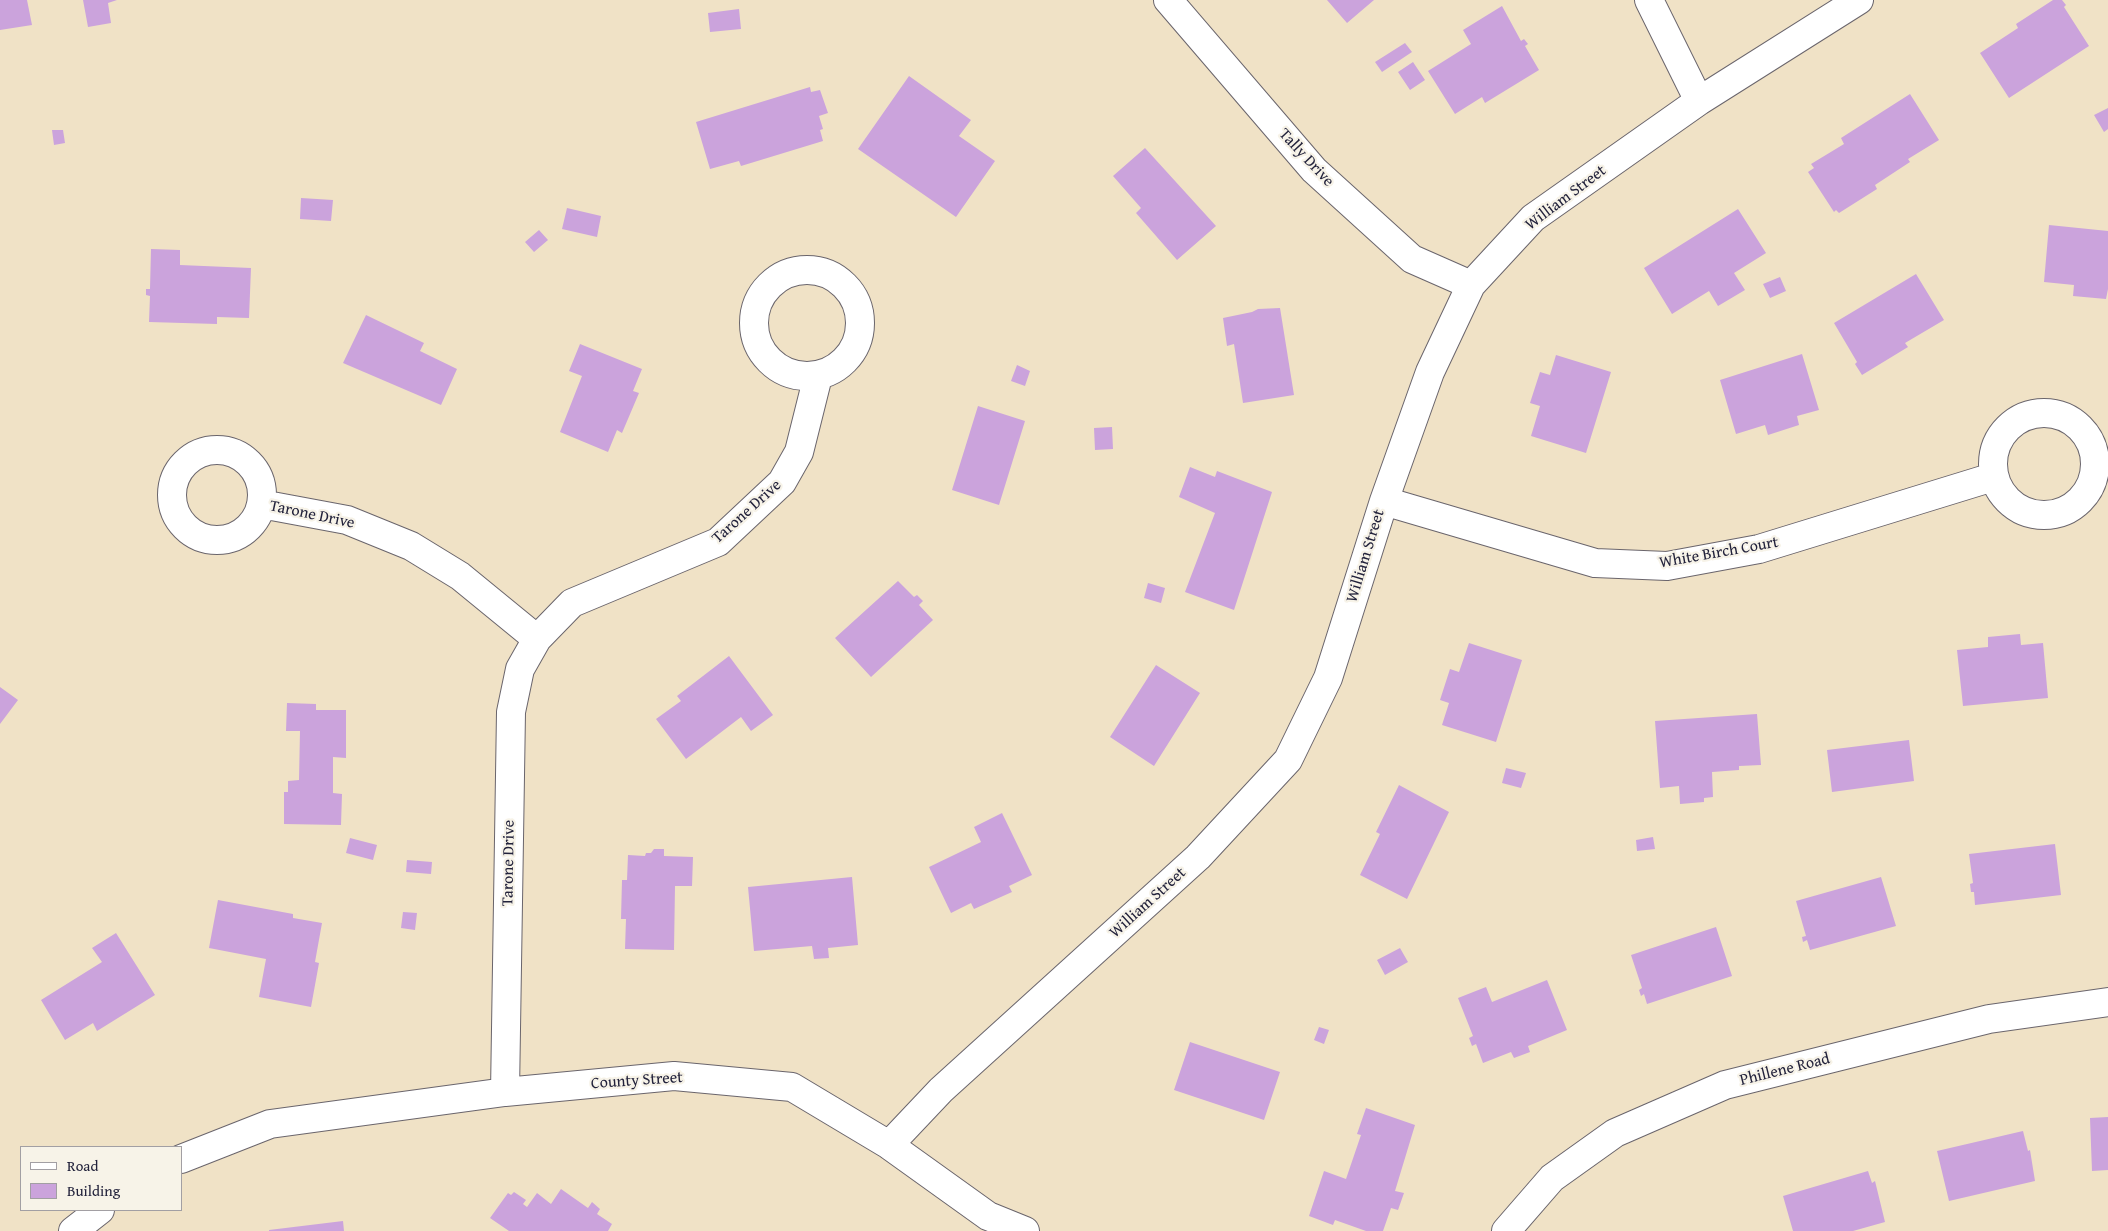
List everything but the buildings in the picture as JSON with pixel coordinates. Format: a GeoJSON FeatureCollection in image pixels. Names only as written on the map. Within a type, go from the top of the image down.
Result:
{"type":"FeatureCollection","features":[{"type":"Feature","properties":{"kind":"street","name":"Tally Drive"},"geometry":{"type":"LineString","coordinates":[[1168,0],[1314,170],[1412,259],[1471,285]]}},
{"type":"Feature","properties":{"kind":"street"},"geometry":{"type":"LineString","coordinates":[[1648,0],[1699,101]]}},
{"type":"Feature","properties":{"kind":"street","name":"William Street"},"geometry":{"type":"LineString","coordinates":[[889,1144],[941,1090],[1198,858],[1288,760],[1328,678],[1384,500],[1430,372],[1471,285],[1533,218],[1699,101],[1859,0]]}},
{"type":"Feature","properties":{"kind":"street","name":"Tarone Drive"},"geometry":{"type":"LineString","coordinates":[[505,1092],[511,712],[520,668],[537,639],[572,603],[718,542],[782,482],[799,452],[818,376]]}},
{"type":"Feature","properties":{"kind":"street","name":"White Birch Court"},"geometry":{"type":"LineString","coordinates":[[1384,500],[1596,563],[1667,566],[1759,550],[1993,477]]}},
{"type":"Feature","properties":{"kind":"street","name":"Tarone Drive"},"geometry":{"type":"LineString","coordinates":[[261,504],[347,520],[411,546],[460,576],[537,639]]}},
{"type":"Feature","properties":{"kind":"street","name":"Phillene Road"},"geometry":{"type":"LineString","coordinates":[[1506,1231],[1552,1178],[1616,1133],[1725,1085],[1990,1019],[2108,1002]]}},
{"type":"Feature","properties":{"kind":"street","name":"County Street"},"geometry":{"type":"LineString","coordinates":[[182,1159],[270,1124],[505,1092],[674,1076],[792,1088],[889,1144],[988,1216],[1025,1231]]}},
{"type":"Feature","properties":{"kind":"street"},"geometry":{"type":"LineString","coordinates":[[73,1231],[99,1211]]}}]}
